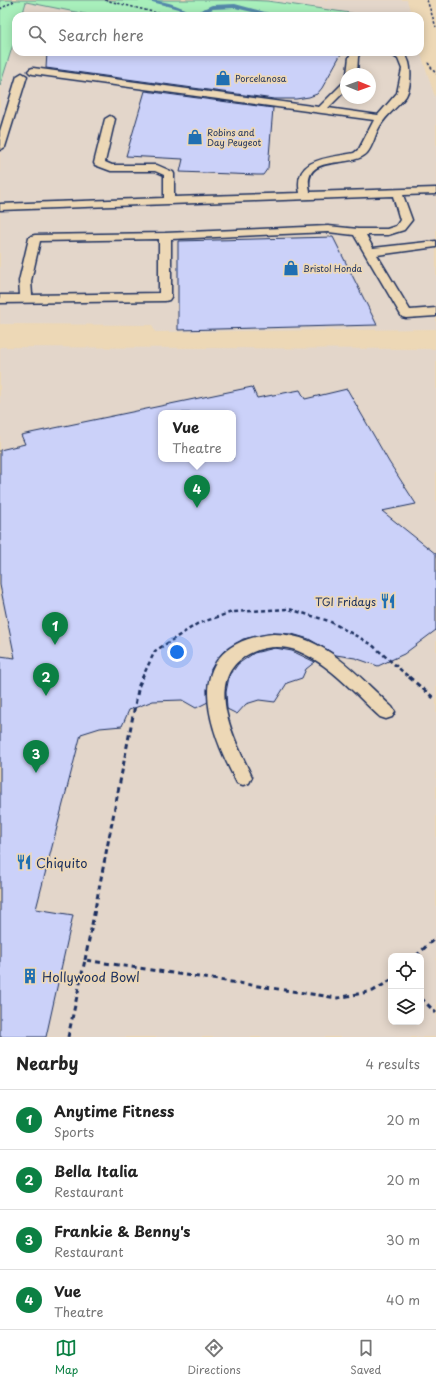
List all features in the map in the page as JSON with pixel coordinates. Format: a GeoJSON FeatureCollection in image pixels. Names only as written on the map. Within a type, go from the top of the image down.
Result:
{"type":"FeatureCollection","features":[{"type":"Feature","properties":{"kind":"lane"},"geometry":{"type":"LineString","coordinates":[[353,56],[354,68]]}},
{"type":"Feature","properties":{"kind":"lane"},"geometry":{"type":"LineString","coordinates":[[306,196],[304,180],[310,168],[318,163],[358,155],[363,151],[374,127],[380,118],[402,94],[407,69],[402,57],[400,56]]}},
{"type":"Feature","properties":{"kind":"lane"},"geometry":{"type":"LineString","coordinates":[[33,71],[380,118]]}},
{"type":"Feature","properties":{"kind":"lane"},"geometry":{"type":"LineString","coordinates":[[0,147],[22,76]]}},
{"type":"Feature","properties":{"kind":"lane"},"geometry":{"type":"LineString","coordinates":[[320,111],[340,91]]}},
{"type":"Feature","properties":{"kind":"lane"},"geometry":{"type":"LineString","coordinates":[[110,119],[99,163],[111,168],[157,168],[169,174],[170,201]]}},
{"type":"Feature","properties":{"kind":"lane"},"geometry":{"type":"LineString","coordinates":[[0,207],[436,191]]}},
{"type":"Feature","properties":{"kind":"lane"},"geometry":{"type":"LineString","coordinates":[[26,298],[25,280],[35,238],[166,236],[328,229],[358,232],[388,232],[400,228],[406,220],[397,193]]}},
{"type":"Feature","properties":{"kind":"lane"},"geometry":{"type":"LineString","coordinates":[[358,232],[406,314],[436,312]]}},
{"type":"Feature","properties":{"kind":"lane"},"geometry":{"type":"LineString","coordinates":[[0,298],[165,296],[166,236]]}},
{"type":"Feature","properties":{"kind":"lane"},"geometry":{"type":"LineString","coordinates":[[370,252],[436,244]]}},
{"type":"Feature","properties":{"kind":"lane"},"geometry":{"type":"LineString","coordinates":[[243,777],[235,764],[219,720],[216,684],[224,665],[239,650],[260,642],[283,641],[306,646],[331,663],[386,712]]}},
{"type":"Feature","properties":{"kind":"path"},"geometry":{"type":"LineString","coordinates":[[0,9],[16,0]]}},
{"type":"Feature","properties":{"kind":"path"},"geometry":{"type":"LineString","coordinates":[[105,0],[153,12]]}},
{"type":"Feature","properties":{"kind":"path"},"geometry":{"type":"LineString","coordinates":[[427,0],[436,27]]}},
{"type":"Feature","properties":{"kind":"path"},"geometry":{"type":"LineString","coordinates":[[419,953],[436,937]]}},
{"type":"Feature","properties":{"kind":"path"},"geometry":{"type":"LineString","coordinates":[[68,1037],[85,960],[338,998],[366,994],[388,983]]}},
{"type":"Feature","properties":{"kind":"path"},"geometry":{"type":"LineString","coordinates":[[424,1001],[436,1013]]}},
{"type":"Feature","properties":{"kind":"shaded area"},"geometry":{"type":"Polygon","coordinates":[[[244,0],[407,0],[411,12],[343,12],[267,1],[244,0]]]}},
{"type":"Feature","properties":{"kind":"shaded area"},"geometry":{"type":"Polygon","coordinates":[[[26,2],[78,12],[23,12],[26,2]]]}},
{"type":"Feature","properties":{"kind":"shaded area"},"geometry":{"type":"Polygon","coordinates":[[[12,48],[12,56],[422,56],[436,100],[436,329],[155,332],[152,325],[0,324],[0,86],[12,48]]]}},
{"type":"Feature","properties":{"kind":"shaded area"},"geometry":{"type":"Polygon","coordinates":[[[0,347],[436,349],[436,1037],[0,1037],[0,347]]]}},
{"type":"Feature","properties":{"kind":"green space"},"geometry":{"type":"Polygon","coordinates":[[[0,0],[244,0],[267,1],[343,12],[75,12],[26,2],[23,12],[12,12],[12,48],[0,86],[0,0]]]}},
{"type":"Feature","properties":{"kind":"building","name":"Porcelanosa"},"geometry":{"type":"Polygon","coordinates":[[[47,56],[340,56],[322,88],[317,94],[296,99],[274,99],[46,68],[47,56]]]}},
{"type":"Feature","properties":{"kind":"building"},"geometry":{"type":"Polygon","coordinates":[[[145,91],[273,108],[268,168],[263,175],[180,172],[183,159],[126,156],[145,91]]]}},
{"type":"Feature","properties":{"kind":"building"},"geometry":{"type":"Polygon","coordinates":[[[333,237],[377,325],[178,330],[178,241],[333,237]]]}},
{"type":"Feature","properties":{"kind":"building"},"geometry":{"type":"Polygon","coordinates":[[[252,387],[257,398],[300,390],[305,399],[347,389],[389,462],[416,504],[382,511],[436,554],[436,630],[404,654],[378,666],[355,658],[336,655],[309,639],[292,634],[273,633],[243,639],[223,652],[211,669],[207,690],[208,702],[196,708],[182,700],[153,701],[129,710],[122,726],[100,728],[81,734],[36,909],[73,915],[46,1037],[0,1037],[0,656],[15,658],[0,585],[0,450],[25,444],[21,435],[252,387]]]}},
{"type":"Feature","properties":{"kind":"building"},"geometry":{"type":"Polygon","coordinates":[[[275,648],[292,651],[315,662],[306,669],[302,678],[287,683],[275,702],[259,700],[246,704],[237,714],[227,709],[226,692],[229,677],[238,664],[254,653],[275,648]]]}},
{"type":"Feature","properties":{"kind":"waterway"},"geometry":{"type":"LineString","coordinates":[[148,0],[180,8],[186,12]]}},
{"type":"Feature","properties":{"kind":"waterway"},"geometry":{"type":"LineString","coordinates":[[201,12],[212,7],[235,6],[260,12]]}},
{"type":"Feature","properties":{"kind":"place","name":"Porcelanosa"},"geometry":{"type":"Point","coordinates":[223,78]}},
{"type":"Feature","properties":{"kind":"place","name":"Robins and Day Peugeot"},"geometry":{"type":"Point","coordinates":[195,137]}},
{"type":"Feature","properties":{"kind":"place","name":"Bristol Honda"},"geometry":{"type":"Point","coordinates":[291,268]}},
{"type":"Feature","properties":{"kind":"place","name":"Vue"},"geometry":{"type":"Point","coordinates":[197,508]}},
{"type":"Feature","properties":{"kind":"place","name":"TGI Fridays"},"geometry":{"type":"Point","coordinates":[388,601]}},
{"type":"Feature","properties":{"kind":"place","name":"Anytime Fitness"},"geometry":{"type":"Point","coordinates":[55,645]}},
{"type":"Feature","properties":{"kind":"place","name":"Bella Italia"},"geometry":{"type":"Point","coordinates":[46,696]}},
{"type":"Feature","properties":{"kind":"place","name":"Frankie & Benny's"},"geometry":{"type":"Point","coordinates":[36,773]}},
{"type":"Feature","properties":{"kind":"place","name":"Chiquito"},"geometry":{"type":"Point","coordinates":[24,862]}},
{"type":"Feature","properties":{"kind":"place","name":"Hollywood Bowl"},"geometry":{"type":"Point","coordinates":[30,976]}}]}
